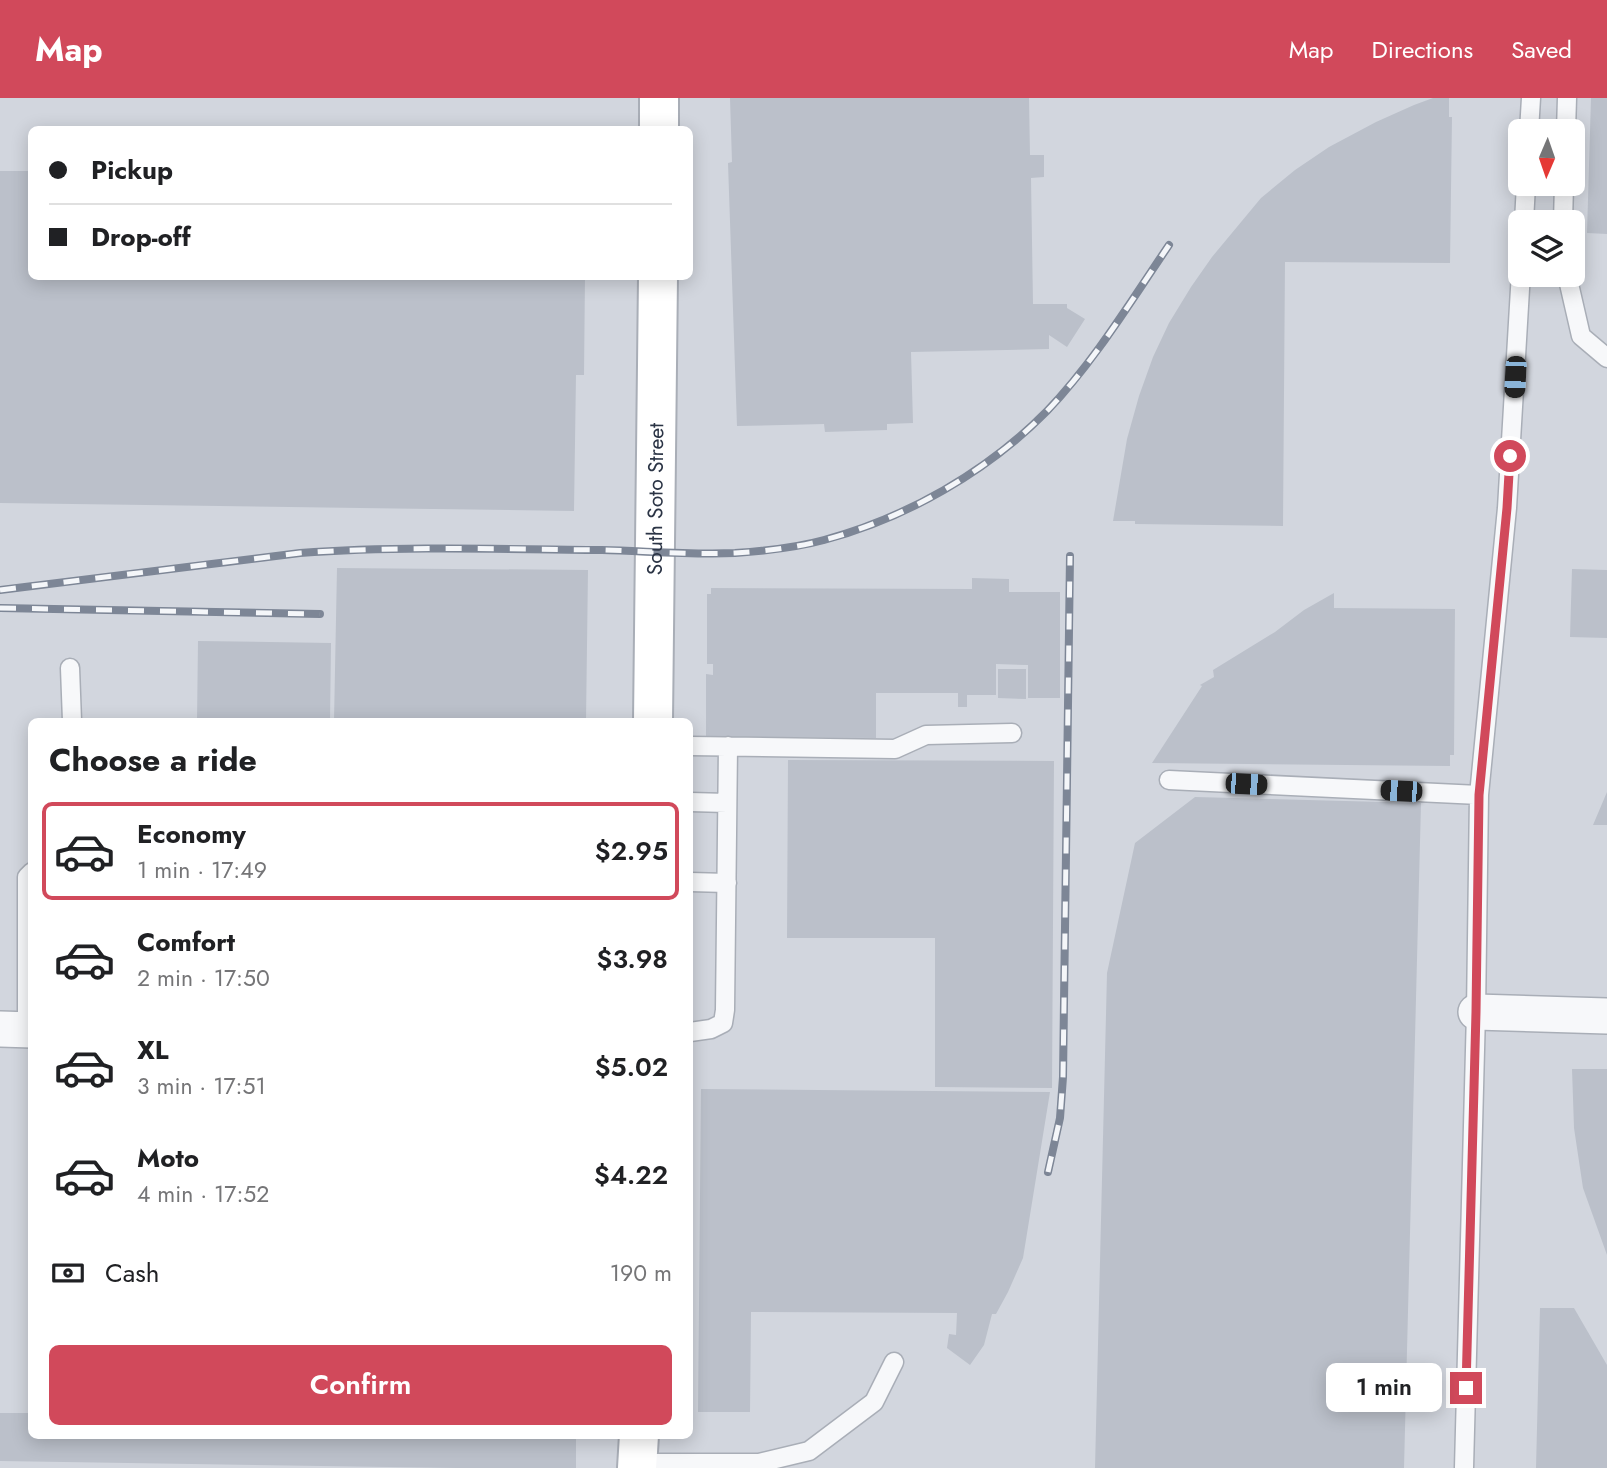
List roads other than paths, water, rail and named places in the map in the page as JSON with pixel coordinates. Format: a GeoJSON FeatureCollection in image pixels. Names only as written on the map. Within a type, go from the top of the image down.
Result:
{"type":"FeatureCollection","features":[{"type":"Feature","properties":{"kind":"main road"},"geometry":{"type":"LineString","coordinates":[[659,98],[659,126]]}},
{"type":"Feature","properties":{"kind":"main road","name":"South Soto Street"},"geometry":{"type":"LineString","coordinates":[[653,718],[657,280]]}},
{"type":"Feature","properties":{"kind":"street"},"geometry":{"type":"LineString","coordinates":[[1476,1012],[1607,1016]]}},
{"type":"Feature","properties":{"kind":"lane"},"geometry":{"type":"LineString","coordinates":[[1530,119],[1531,98]]}},
{"type":"Feature","properties":{"kind":"lane"},"geometry":{"type":"LineString","coordinates":[[1566,119],[1567,98]]}},
{"type":"Feature","properties":{"kind":"lane"},"geometry":{"type":"LineString","coordinates":[[1464,1468],[1479,795],[1507,508],[1520,287]]}},
{"type":"Feature","properties":{"kind":"lane"},"geometry":{"type":"LineString","coordinates":[[1570,287],[1581,336],[1607,358]]}},
{"type":"Feature","properties":{"kind":"lane"},"geometry":{"type":"LineString","coordinates":[[70,668],[72,718]]}},
{"type":"Feature","properties":{"kind":"lane"},"geometry":{"type":"LineString","coordinates":[[693,746],[895,749],[926,735],[1012,733]]}},
{"type":"Feature","properties":{"kind":"lane"},"geometry":{"type":"LineString","coordinates":[[693,1032],[711,1029],[723,1023],[725,1010],[728,746]]}},
{"type":"Feature","properties":{"kind":"lane"},"geometry":{"type":"LineString","coordinates":[[1169,780],[1479,795]]}},
{"type":"Feature","properties":{"kind":"lane"},"geometry":{"type":"LineString","coordinates":[[693,802],[727,803]]}},
{"type":"Feature","properties":{"kind":"lane"},"geometry":{"type":"LineString","coordinates":[[20,1030],[28,876]]}},
{"type":"Feature","properties":{"kind":"lane"},"geometry":{"type":"LineString","coordinates":[[693,881],[727,883]]}},
{"type":"Feature","properties":{"kind":"lane"},"geometry":{"type":"LineString","coordinates":[[638,1455],[759,1463],[809,1451],[874,1402],[894,1362]]}},
{"type":"Feature","properties":{"kind":"railway"},"geometry":{"type":"LineString","coordinates":[[0,590],[300,553],[451,548],[746,552],[802,545],[855,531],[915,506],[944,490],[972,473],[1024,433],[1081,372],[1169,245]]}},
{"type":"Feature","properties":{"kind":"railway"},"geometry":{"type":"LineString","coordinates":[[1048,1172],[1060,1118],[1063,1077],[1070,556]]}},
{"type":"Feature","properties":{"kind":"railway"},"geometry":{"type":"LineString","coordinates":[[0,608],[320,614]]}}]}
